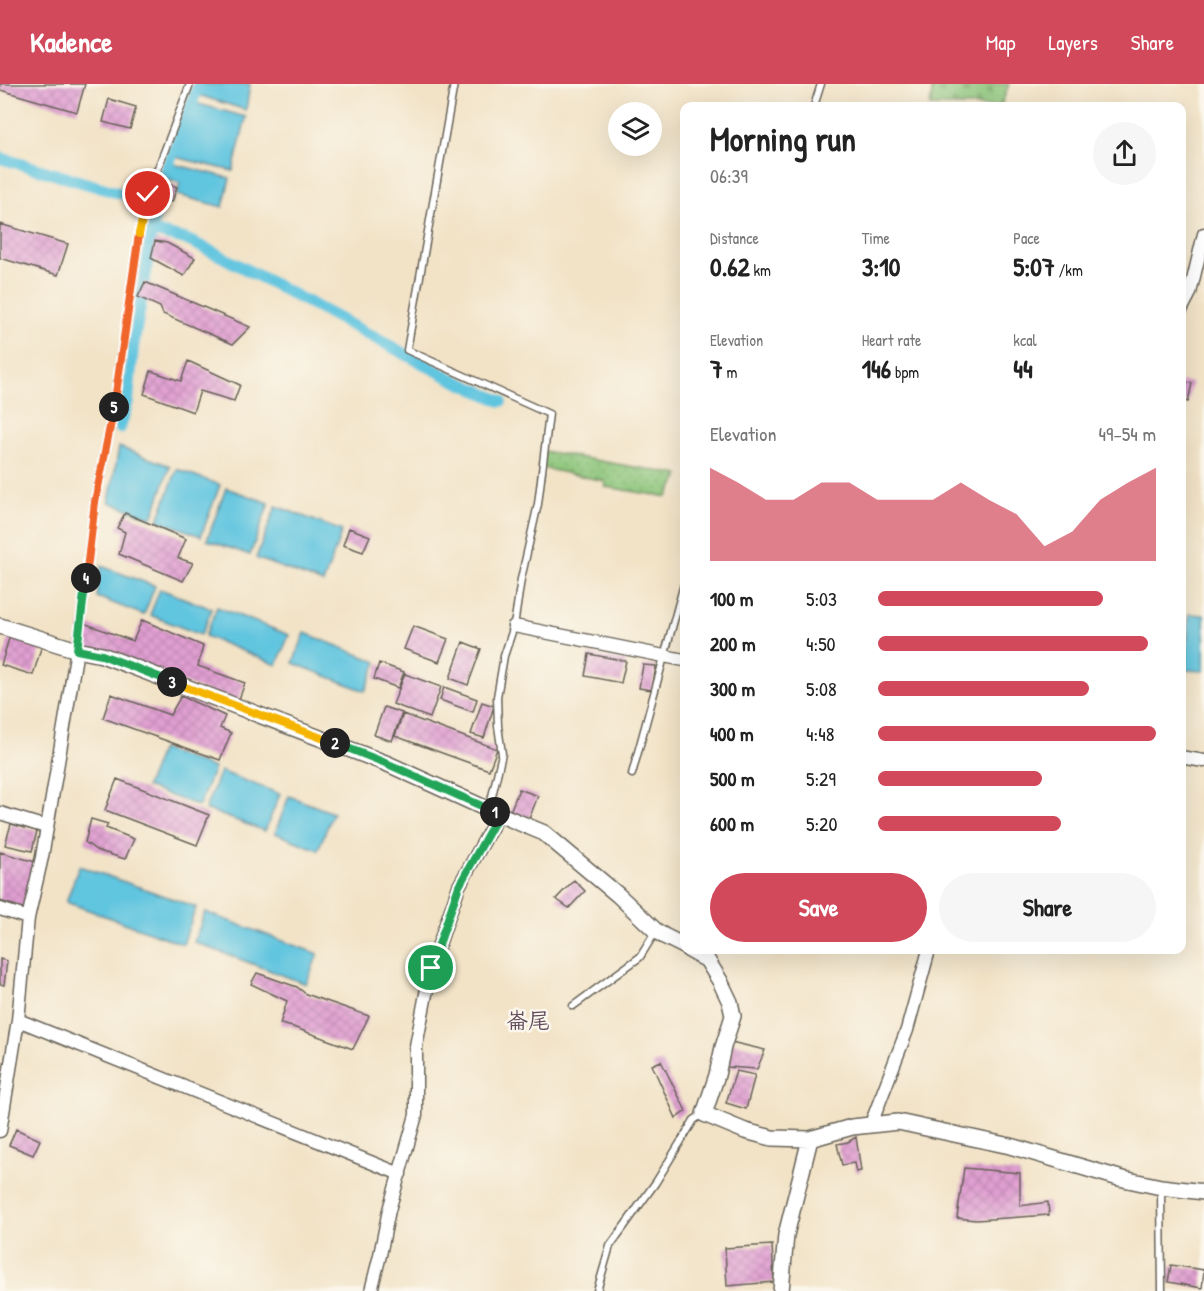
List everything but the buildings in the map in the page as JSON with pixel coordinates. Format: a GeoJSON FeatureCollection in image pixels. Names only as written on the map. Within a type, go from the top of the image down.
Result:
{"type":"FeatureCollection","features":[{"type":"Feature","properties":{"kind":"street"},"geometry":{"type":"LineString","coordinates":[[1186,301],[1190,293],[1204,234]]}},
{"type":"Feature","properties":{"kind":"street"},"geometry":{"type":"LineString","coordinates":[[0,626],[77,650],[102,655],[332,742],[388,764],[544,833],[618,895],[656,931],[680,944]]}},
{"type":"Feature","properties":{"kind":"street"},"geometry":{"type":"LineString","coordinates":[[514,626],[680,659]]}},
{"type":"Feature","properties":{"kind":"street"},"geometry":{"type":"LineString","coordinates":[[0,1131],[18,1020],[28,918],[42,857],[77,650]]}},
{"type":"Feature","properties":{"kind":"street"},"geometry":{"type":"LineString","coordinates":[[1186,758],[1204,762]]}},
{"type":"Feature","properties":{"kind":"street"},"geometry":{"type":"LineString","coordinates":[[371,1291],[388,1210],[416,1115],[416,1046],[431,968],[459,886],[494,812]]}},
{"type":"Feature","properties":{"kind":"street"},"geometry":{"type":"LineString","coordinates":[[0,813],[46,827]]}},
{"type":"Feature","properties":{"kind":"street"},"geometry":{"type":"LineString","coordinates":[[0,909],[28,918]]}},
{"type":"Feature","properties":{"kind":"street"},"geometry":{"type":"LineString","coordinates":[[696,954],[707,960],[720,981],[730,1002],[733,1016],[704,1114],[745,1131],[772,1138],[810,1139],[852,1127],[898,1122],[1010,1146],[1119,1178],[1161,1187],[1204,1192]]}},
{"type":"Feature","properties":{"kind":"street"},"geometry":{"type":"LineString","coordinates":[[872,1124],[907,1030],[928,954]]}},
{"type":"Feature","properties":{"kind":"street"},"geometry":{"type":"LineString","coordinates":[[18,1020],[399,1174]]}},
{"type":"Feature","properties":{"kind":"street"},"geometry":{"type":"LineString","coordinates":[[781,1291],[786,1235],[810,1139]]}},
{"type":"Feature","properties":{"kind":"lane"},"geometry":{"type":"LineString","coordinates":[[77,650],[95,502],[115,400],[141,222],[148,194],[190,84]]}},
{"type":"Feature","properties":{"kind":"lane"},"geometry":{"type":"LineString","coordinates":[[454,84],[407,350],[549,414],[538,504],[521,579],[514,626],[504,656],[497,697],[502,754],[494,812]]}},
{"type":"Feature","properties":{"kind":"lane"},"geometry":{"type":"LineString","coordinates":[[815,102],[821,84]]}},
{"type":"Feature","properties":{"kind":"lane"},"geometry":{"type":"LineString","coordinates":[[632,774],[680,598]]}},
{"type":"Feature","properties":{"kind":"lane"},"geometry":{"type":"LineString","coordinates":[[573,1006],[640,957],[656,931]]}},
{"type":"Feature","properties":{"kind":"lane"},"geometry":{"type":"LineString","coordinates":[[597,1291],[610,1246],[656,1182],[694,1120],[704,1114]]}},
{"type":"Feature","properties":{"kind":"lane"},"geometry":{"type":"LineString","coordinates":[[1161,1187],[1162,1291]]}},
{"type":"Feature","properties":{"kind":"green space"},"geometry":{"type":"Polygon","coordinates":[[[933,84],[1009,84],[1002,102],[931,102],[933,84]]]}},
{"type":"Feature","properties":{"kind":"green space"},"geometry":{"type":"Polygon","coordinates":[[[544,451],[680,475],[667,497],[606,487],[604,481],[542,468],[544,451]]]}},
{"type":"Feature","properties":{"kind":"water"},"geometry":{"type":"Polygon","coordinates":[[[199,84],[250,84],[246,110],[195,94],[199,84]]]}},
{"type":"Feature","properties":{"kind":"water"},"geometry":{"type":"Polygon","coordinates":[[[195,103],[246,117],[233,171],[175,157],[195,103]]]}},
{"type":"Feature","properties":{"kind":"water"},"geometry":{"type":"Polygon","coordinates":[[[169,163],[230,178],[223,207],[177,195],[180,183],[165,179],[169,163]]]}},
{"type":"Feature","properties":{"kind":"water"},"geometry":{"type":"Polygon","coordinates":[[[119,447],[170,466],[152,518],[109,502],[119,447]]]}},
{"type":"Feature","properties":{"kind":"water"},"geometry":{"type":"Polygon","coordinates":[[[177,469],[220,485],[201,536],[158,520],[177,469]]]}},
{"type":"Feature","properties":{"kind":"water"},"geometry":{"type":"Polygon","coordinates":[[[226,488],[269,503],[250,555],[207,540],[226,488]]]}},
{"type":"Feature","properties":{"kind":"water"},"geometry":{"type":"Polygon","coordinates":[[[276,506],[342,531],[323,583],[256,558],[276,506]]]}},
{"type":"Feature","properties":{"kind":"water"},"geometry":{"type":"Polygon","coordinates":[[[101,566],[155,586],[144,615],[97,597],[101,566]]]}},
{"type":"Feature","properties":{"kind":"water"},"geometry":{"type":"Polygon","coordinates":[[[160,589],[212,609],[201,635],[150,615],[160,589]]]}},
{"type":"Feature","properties":{"kind":"water"},"geometry":{"type":"Polygon","coordinates":[[[217,607],[289,635],[277,665],[205,636],[217,607]]]}},
{"type":"Feature","properties":{"kind":"water"},"geometry":{"type":"Polygon","coordinates":[[[1189,614],[1204,615],[1204,671],[1186,670],[1189,614]]]}},
{"type":"Feature","properties":{"kind":"water"},"geometry":{"type":"Polygon","coordinates":[[[305,633],[377,662],[365,691],[293,663],[305,633]]]}},
{"type":"Feature","properties":{"kind":"water"},"geometry":{"type":"Polygon","coordinates":[[[161,749],[214,768],[199,806],[146,787],[161,749]]]}},
{"type":"Feature","properties":{"kind":"water"},"geometry":{"type":"Polygon","coordinates":[[[220,771],[280,794],[265,831],[205,809],[220,771]]]}},
{"type":"Feature","properties":{"kind":"water"},"geometry":{"type":"Polygon","coordinates":[[[289,796],[333,813],[318,850],[275,833],[289,796]]]}},
{"type":"Feature","properties":{"kind":"water"},"geometry":{"type":"Polygon","coordinates":[[[79,866],[196,907],[183,944],[66,902],[79,866]]]}},
{"type":"Feature","properties":{"kind":"water"},"geometry":{"type":"Polygon","coordinates":[[[205,912],[318,954],[306,984],[194,942],[205,912]]]}},
{"type":"Feature","properties":{"kind":"waterway"},"geometry":{"type":"LineString","coordinates":[[120,428],[128,401],[133,347],[151,231],[163,178],[199,84]]}},
{"type":"Feature","properties":{"kind":"waterway"},"geometry":{"type":"LineString","coordinates":[[0,158],[146,201]]}},
{"type":"Feature","properties":{"kind":"waterway"},"geometry":{"type":"LineString","coordinates":[[151,231],[185,239],[219,255],[454,380],[501,401]]}},
{"type":"Feature","properties":{"kind":"district","name":"崙尾"},"geometry":{"type":"Point","coordinates":[528,1020]}},
{"type":"Feature","properties":{"kind":"route"},"geometry":{"type":"LineString","coordinates":[[148,194],[141,222],[115,400],[95,502],[77,650],[102,655],[332,742],[388,764],[499,814],[459,886],[431,968]]}}]}
